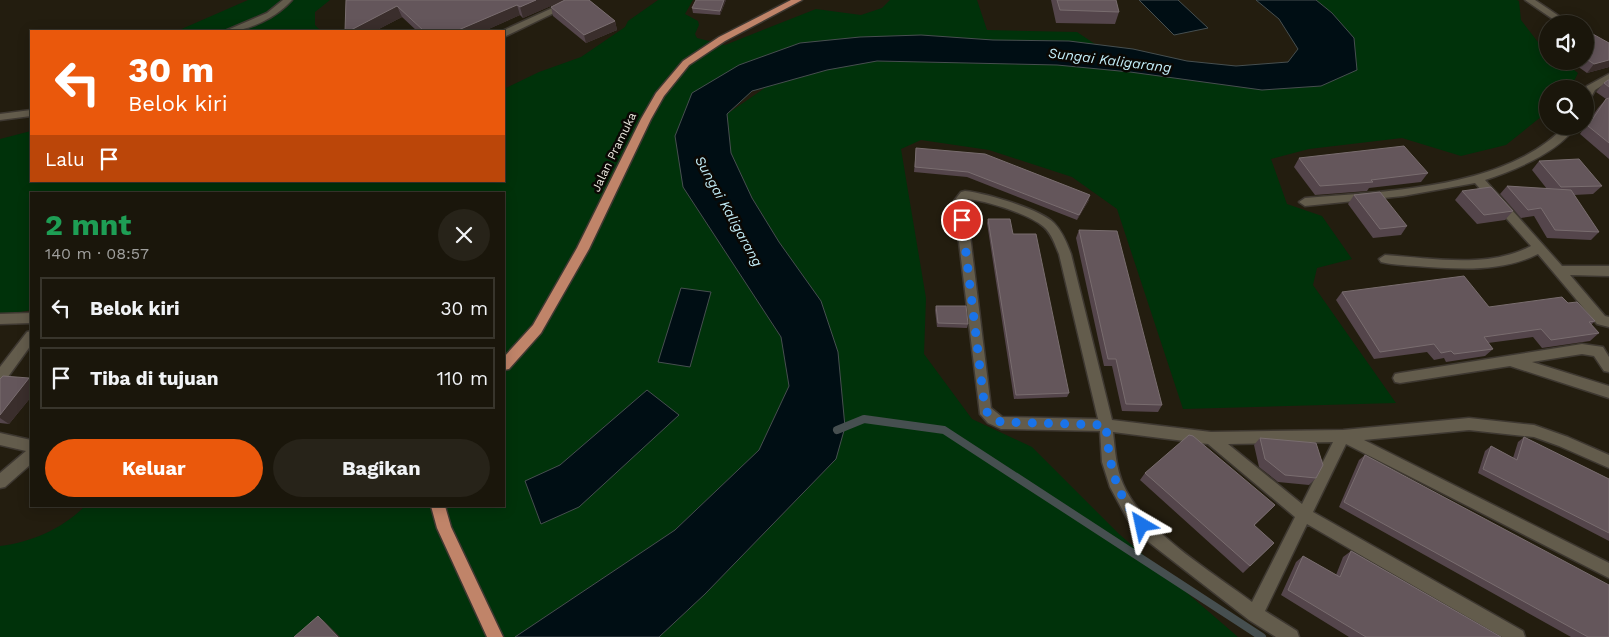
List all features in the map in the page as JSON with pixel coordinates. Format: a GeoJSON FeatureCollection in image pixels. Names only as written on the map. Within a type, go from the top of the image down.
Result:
{"type":"FeatureCollection","features":[{"type":"Feature","properties":{"kind":"main road","name":"Jalan Pramuka"},"geometry":{"type":"LineString","coordinates":[[505,364],[537,329],[583,250],[646,119],[660,95],[686,63],[722,39],[798,0]]}},
{"type":"Feature","properties":{"kind":"main road"},"geometry":{"type":"LineString","coordinates":[[438,507],[444,528],[495,637]]}},
{"type":"Feature","properties":{"kind":"street"},"geometry":{"type":"LineString","coordinates":[[232,30],[270,15],[288,0]]}},
{"type":"Feature","properties":{"kind":"street"},"geometry":{"type":"LineString","coordinates":[[505,34],[577,0]]}},
{"type":"Feature","properties":{"kind":"street"},"geometry":{"type":"LineString","coordinates":[[1528,0],[1552,15]]}},
{"type":"Feature","properties":{"kind":"street"},"geometry":{"type":"LineString","coordinates":[[1594,86],[1609,77]]}},
{"type":"Feature","properties":{"kind":"street"},"geometry":{"type":"LineString","coordinates":[[0,116],[30,113]]}},
{"type":"Feature","properties":{"kind":"street"},"geometry":{"type":"LineString","coordinates":[[1305,202],[1379,194],[1478,179],[1524,162],[1545,150],[1561,135]]}},
{"type":"Feature","properties":{"kind":"street"},"geometry":{"type":"LineString","coordinates":[[1478,179],[1540,247],[1601,322],[1609,322]]}},
{"type":"Feature","properties":{"kind":"street"},"geometry":{"type":"LineString","coordinates":[[1291,637],[1255,614],[1151,535],[1132,515],[1117,487],[1109,462],[1106,425],[1065,254],[1060,242],[1050,226],[1036,216],[965,195],[960,202],[985,410],[994,419],[1001,422],[1106,425],[1211,438],[1343,436],[1469,424],[1504,427],[1545,434],[1609,462]]}},
{"type":"Feature","properties":{"kind":"street"},"geometry":{"type":"LineString","coordinates":[[1385,259],[1474,264],[1514,258],[1529,254],[1540,247]]}},
{"type":"Feature","properties":{"kind":"street"},"geometry":{"type":"LineString","coordinates":[[1559,270],[1609,271]]}},
{"type":"Feature","properties":{"kind":"street"},"geometry":{"type":"LineString","coordinates":[[0,319],[30,318]]}},
{"type":"Feature","properties":{"kind":"street"},"geometry":{"type":"LineString","coordinates":[[0,377],[30,337]]}},
{"type":"Feature","properties":{"kind":"street"},"geometry":{"type":"LineString","coordinates":[[1400,378],[1582,349],[1594,349],[1600,353],[1609,367]]}},
{"type":"Feature","properties":{"kind":"street"},"geometry":{"type":"LineString","coordinates":[[1508,360],[1609,392]]}},
{"type":"Feature","properties":{"kind":"street"},"geometry":{"type":"LineString","coordinates":[[1255,614],[1343,436]]}},
{"type":"Feature","properties":{"kind":"street"},"geometry":{"type":"LineString","coordinates":[[1343,436],[1609,571]]}},
{"type":"Feature","properties":{"kind":"street"},"geometry":{"type":"LineString","coordinates":[[1211,438],[1303,514],[1517,637]]}},
{"type":"Feature","properties":{"kind":"street"},"geometry":{"type":"LineString","coordinates":[[0,439],[30,446]]}},
{"type":"Feature","properties":{"kind":"street"},"geometry":{"type":"LineString","coordinates":[[0,482],[30,456]]}},
{"type":"Feature","properties":{"kind":"green space"},"geometry":{"type":"Polygon","coordinates":[[[248,0],[330,0],[315,12],[315,25],[320,30],[179,30],[248,0]]]}},
{"type":"Feature","properties":{"kind":"green space"},"geometry":{"type":"Polygon","coordinates":[[[658,0],[693,0],[685,14],[698,21],[699,25],[695,34],[697,38],[725,45],[816,9],[861,15],[882,8],[890,0],[977,0],[987,30],[1077,32],[1095,44],[1069,41],[993,40],[921,35],[860,37],[800,43],[739,65],[683,187],[781,337],[789,386],[759,450],[675,530],[515,637],[0,637],[0,546],[35,538],[46,533],[67,521],[84,507],[505,507],[505,192],[30,192],[30,310],[0,316],[0,139],[30,131],[30,182],[505,182],[505,89],[539,72],[581,57],[625,27],[628,21],[658,0]]]}},
{"type":"Feature","properties":{"kind":"green space"},"geometry":{"type":"Polygon","coordinates":[[[1316,0],[1517,0],[1519,1],[1521,20],[1539,43],[1539,70],[1574,70],[1578,73],[1574,80],[1539,80],[1539,118],[1506,145],[1461,156],[1402,138],[1309,149],[1271,159],[1287,204],[1322,216],[1352,259],[1317,268],[1313,285],[1396,403],[1183,409],[1117,209],[1072,177],[989,150],[921,140],[901,149],[926,298],[924,354],[972,419],[1032,447],[1119,534],[1238,637],[659,637],[705,594],[830,465],[779,242],[752,198],[731,153],[727,114],[766,87],[827,70],[877,61],[1057,65],[1130,72],[1262,90],[1321,86],[1332,13],[1316,0]]]}},
{"type":"Feature","properties":{"kind":"water"},"geometry":{"type":"Polygon","coordinates":[[[1139,0],[1178,0],[1208,28],[1174,35],[1139,0]]]}},
{"type":"Feature","properties":{"kind":"water","name":"Sungai Kaligarang"},"geometry":{"type":"Polygon","coordinates":[[[1256,0],[1316,0],[1332,13],[1354,38],[1357,70],[1321,86],[1262,90],[1130,72],[1057,65],[877,61],[827,70],[752,91],[727,114],[731,153],[752,198],[779,242],[821,301],[838,352],[845,427],[836,459],[705,594],[659,637],[515,637],[675,530],[759,450],[789,386],[781,337],[683,187],[675,136],[692,93],[739,65],[800,43],[860,37],[921,35],[993,40],[1069,41],[1133,49],[1187,61],[1236,66],[1288,62],[1298,49],[1279,19],[1256,0]]]}},
{"type":"Feature","properties":{"kind":"water"},"geometry":{"type":"Polygon","coordinates":[[[681,288],[711,292],[690,367],[658,362],[681,288]]]}},
{"type":"Feature","properties":{"kind":"water"},"geometry":{"type":"Polygon","coordinates":[[[647,390],[679,415],[579,507],[541,524],[525,481],[560,465],[647,390]]]}},
{"type":"Feature","properties":{"kind":"building"},"geometry":{"type":"Polygon","coordinates":[[[346,0],[536,0],[520,7],[517,5],[458,30],[423,30],[397,6],[351,30],[345,30],[346,0]]]}},
{"type":"Feature","properties":{"kind":"building"},"geometry":{"type":"Polygon","coordinates":[[[565,0],[589,0],[615,21],[584,35],[551,7],[565,0]]]}},
{"type":"Feature","properties":{"kind":"building"},"geometry":{"type":"Polygon","coordinates":[[[696,0],[724,0],[720,11],[692,8],[696,0]]]}},
{"type":"Feature","properties":{"kind":"building"},"geometry":{"type":"Polygon","coordinates":[[[1057,0],[1116,0],[1119,12],[1060,10],[1057,0]]]}},
{"type":"Feature","properties":{"kind":"building"},"geometry":{"type":"Polygon","coordinates":[[[1594,35],[1609,43],[1609,60],[1594,64],[1594,35]]]}},
{"type":"Feature","properties":{"kind":"building"},"geometry":{"type":"Polygon","coordinates":[[[1609,80],[1609,87],[1604,83],[1609,80]]]}},
{"type":"Feature","properties":{"kind":"building"},"geometry":{"type":"Polygon","coordinates":[[[1609,98],[1609,143],[1594,131],[1594,117],[1606,99],[1609,98]]]}},
{"type":"Feature","properties":{"kind":"building"},"geometry":{"type":"Polygon","coordinates":[[[1404,146],[1428,173],[1371,180],[1373,182],[1320,186],[1299,158],[1404,146]]]}},
{"type":"Feature","properties":{"kind":"building"},"geometry":{"type":"Polygon","coordinates":[[[916,148],[985,154],[1090,195],[1079,215],[968,172],[915,167],[916,148]]]}},
{"type":"Feature","properties":{"kind":"building"},"geometry":{"type":"Polygon","coordinates":[[[1579,159],[1602,186],[1561,187],[1539,161],[1579,159]]]}},
{"type":"Feature","properties":{"kind":"building"},"geometry":{"type":"Polygon","coordinates":[[[1507,186],[1571,190],[1599,232],[1555,230],[1541,208],[1528,210],[1507,186]]]}},
{"type":"Feature","properties":{"kind":"building"},"geometry":{"type":"Polygon","coordinates":[[[1491,187],[1513,211],[1484,215],[1462,191],[1491,187]]]}},
{"type":"Feature","properties":{"kind":"building"},"geometry":{"type":"Polygon","coordinates":[[[1380,192],[1407,226],[1380,229],[1354,195],[1380,192]]]}},
{"type":"Feature","properties":{"kind":"building"},"geometry":{"type":"Polygon","coordinates":[[[988,219],[1010,219],[1013,234],[1036,234],[1069,393],[1016,395],[988,219]]]}},
{"type":"Feature","properties":{"kind":"building"},"geometry":{"type":"Polygon","coordinates":[[[1079,230],[1117,231],[1162,405],[1126,404],[1116,359],[1108,359],[1079,230]]]}},
{"type":"Feature","properties":{"kind":"building"},"geometry":{"type":"Polygon","coordinates":[[[1464,276],[1489,307],[1562,297],[1568,303],[1577,302],[1595,321],[1589,322],[1599,333],[1551,340],[1541,329],[1484,337],[1493,349],[1454,354],[1451,351],[1441,353],[1434,344],[1380,352],[1342,292],[1464,276]]]}},
{"type":"Feature","properties":{"kind":"building"},"geometry":{"type":"Polygon","coordinates":[[[936,306],[966,306],[968,324],[938,323],[936,306]]]}},
{"type":"Feature","properties":{"kind":"building"},"geometry":{"type":"Polygon","coordinates":[[[3,376],[29,378],[0,415],[0,379],[3,376]]]}},
{"type":"Feature","properties":{"kind":"building"},"geometry":{"type":"Polygon","coordinates":[[[1189,435],[1193,436],[1275,505],[1254,525],[1274,543],[1250,566],[1145,473],[1189,435]]]}},
{"type":"Feature","properties":{"kind":"building"},"geometry":{"type":"Polygon","coordinates":[[[1524,437],[1609,479],[1609,533],[1483,469],[1491,446],[1517,460],[1524,437]]]}},
{"type":"Feature","properties":{"kind":"building"},"geometry":{"type":"Polygon","coordinates":[[[1260,438],[1316,443],[1323,465],[1316,478],[1285,475],[1265,459],[1260,438]]]}},
{"type":"Feature","properties":{"kind":"building"},"geometry":{"type":"Polygon","coordinates":[[[1365,455],[1609,585],[1609,637],[1588,637],[1344,502],[1365,455]]]}},
{"type":"Feature","properties":{"kind":"building"},"geometry":{"type":"Polygon","coordinates":[[[1351,551],[1501,637],[1366,637],[1288,590],[1303,556],[1340,577],[1351,551]]]}},
{"type":"Feature","properties":{"kind":"building"},"geometry":{"type":"Polygon","coordinates":[[[318,616],[338,637],[294,637],[318,616]]]}},
{"type":"Feature","properties":{"kind":"waterway"},"geometry":{"type":"LineString","coordinates":[[837,430],[864,419],[944,430],[1262,637]]}},
{"type":"Feature","properties":{"kind":"route"},"geometry":{"type":"LineString","coordinates":[[962,220],[985,410],[994,419],[1001,422],[1106,425],[1109,462],[1117,487],[1132,515],[1142,525]]}}]}
